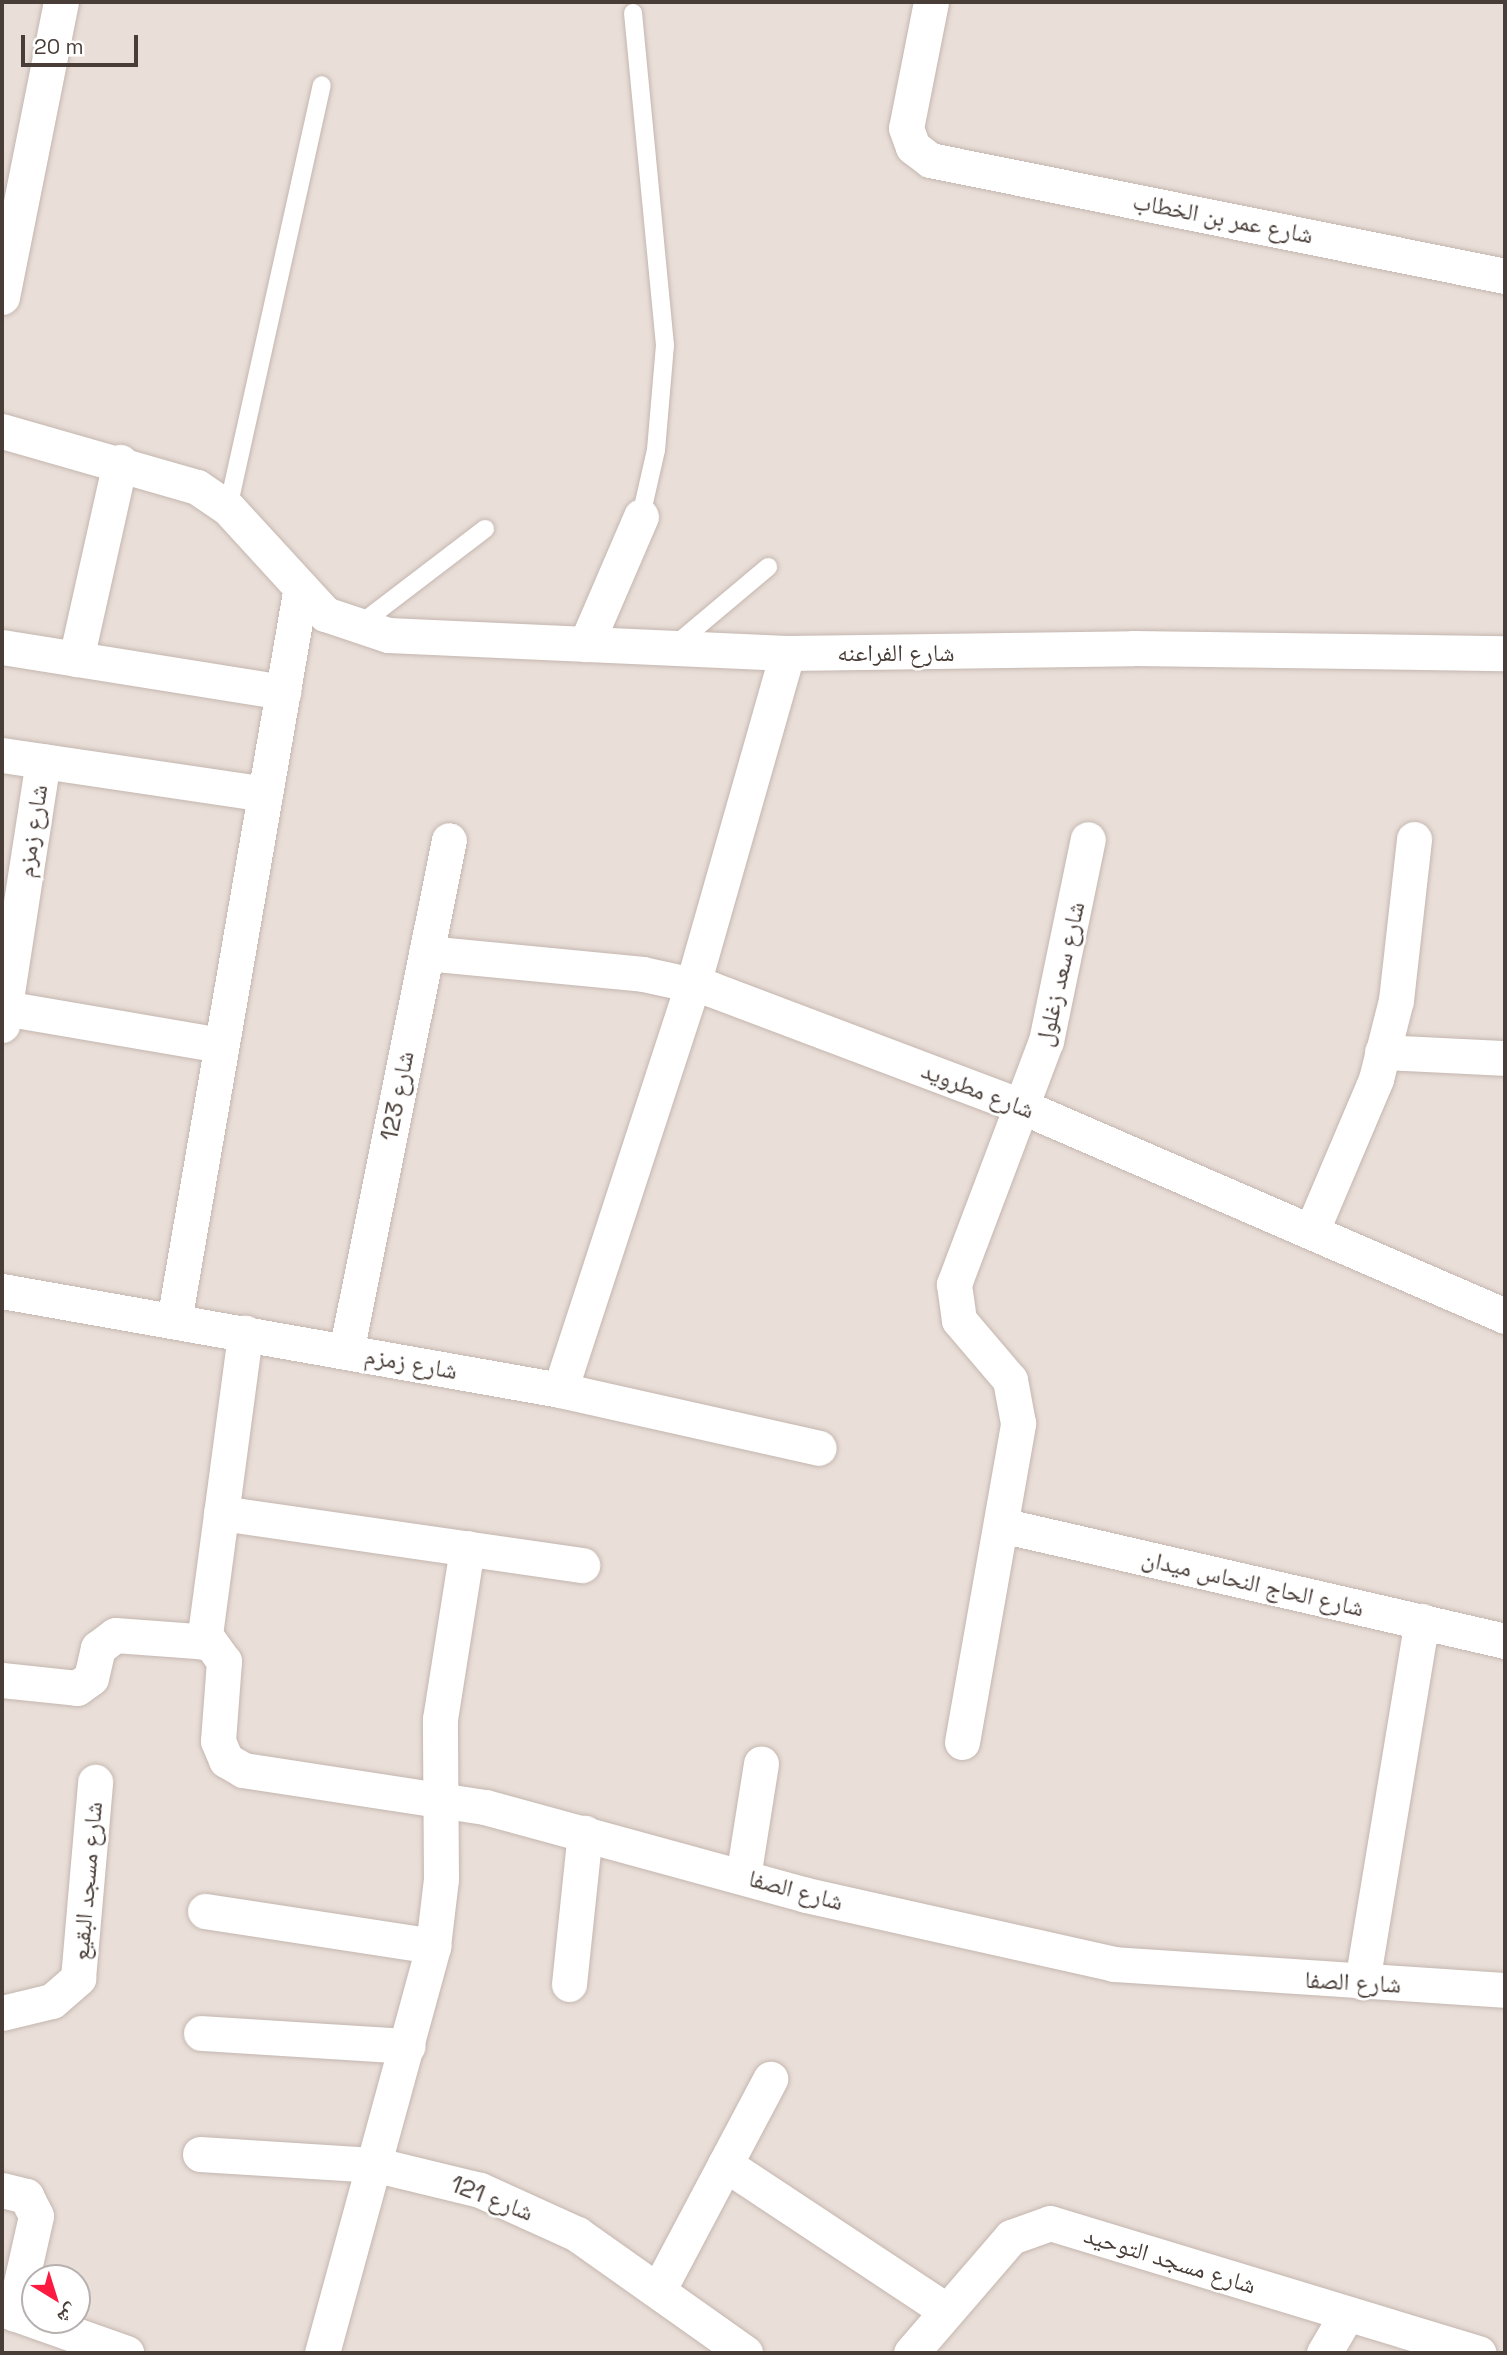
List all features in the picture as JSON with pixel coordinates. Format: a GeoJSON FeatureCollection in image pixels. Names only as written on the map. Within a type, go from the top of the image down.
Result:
{"type":"FeatureCollection","features":[{"type":"Feature","properties":{"kind":"street"},"geometry":{"type":"LineString","coordinates":[[2,297],[61,2]]}},
{"type":"Feature","properties":{"kind":"street","name":"شارع عمر بن الخطاب"},"geometry":{"type":"LineString","coordinates":[[931,2],[906,128],[913,148],[940,161],[1505,276]]}},
{"type":"Feature","properties":{"kind":"street","name":"شارع الفراعنه"},"geometry":{"type":"LineString","coordinates":[[2,431],[120,462],[197,487],[228,508],[300,592],[355,628],[586,644],[788,653],[1133,648],[1505,653]]}},
{"type":"Feature","properties":{"kind":"street"},"geometry":{"type":"LineString","coordinates":[[76,659],[120,462]]}},
{"type":"Feature","properties":{"kind":"street"},"geometry":{"type":"LineString","coordinates":[[586,644],[640,516]]}},
{"type":"Feature","properties":{"kind":"street"},"geometry":{"type":"LineString","coordinates":[[174,1321],[300,592]]}},
{"type":"Feature","properties":{"kind":"street"},"geometry":{"type":"LineString","coordinates":[[2,647],[282,692]]}},
{"type":"Feature","properties":{"kind":"street"},"geometry":{"type":"LineString","coordinates":[[560,1390],[693,984],[788,653]]}},
{"type":"Feature","properties":{"kind":"street"},"geometry":{"type":"LineString","coordinates":[[2,755],[265,794]]}},
{"type":"Feature","properties":{"kind":"street","name":"شارع زمزم"},"geometry":{"type":"LineString","coordinates":[[3,1016],[43,761]]}},
{"type":"Feature","properties":{"kind":"street","name":"شارع سعد زغلول"},"geometry":{"type":"LineString","coordinates":[[962,1742],[1000,1525],[1017,1401],[999,1362],[970,1335],[952,1302],[1023,1107],[1063,974],[1088,839]]}},
{"type":"Feature","properties":{"kind":"street"},"geometry":{"type":"LineString","coordinates":[[1312,1230],[1347,1156],[1382,1052],[1409,920],[1414,839]]}},
{"type":"Feature","properties":{"kind":"street","name":"شارع 123"},"geometry":{"type":"LineString","coordinates":[[346,1352],[449,840]]}},
{"type":"Feature","properties":{"kind":"street","name":"شارع مطرويد"},"geometry":{"type":"LineString","coordinates":[[426,953],[693,984],[1023,1107],[1312,1230],[1505,1316]]}},
{"type":"Feature","properties":{"kind":"street"},"geometry":{"type":"LineString","coordinates":[[3,1016],[221,1045]]}},
{"type":"Feature","properties":{"kind":"street"},"geometry":{"type":"LineString","coordinates":[[1382,1052],[1505,1058]]}},
{"type":"Feature","properties":{"kind":"street","name":"شارع زمزم"},"geometry":{"type":"LineString","coordinates":[[2,1291],[560,1390],[818,1448]]}},
{"type":"Feature","properties":{"kind":"street"},"geometry":{"type":"LineString","coordinates":[[2,1680],[77,1688],[90,1678],[98,1648],[115,1635],[204,1642],[244,1334]]}},
{"type":"Feature","properties":{"kind":"street"},"geometry":{"type":"LineString","coordinates":[[221,1513],[582,1564]]}},
{"type":"Feature","properties":{"kind":"street","name":"شارع الحاج النحاس ميدان"},"geometry":{"type":"LineString","coordinates":[[1000,1525],[1505,1641]]}},
{"type":"Feature","properties":{"kind":"street"},"geometry":{"type":"LineString","coordinates":[[322,2353],[377,2165],[433,1946],[440,1797],[440,1719],[467,1548]]}},
{"type":"Feature","properties":{"kind":"street"},"geometry":{"type":"LineString","coordinates":[[1363,1982],[1422,1621]]}},
{"type":"Feature","properties":{"kind":"street","name":"شارع الصفا"},"geometry":{"type":"LineString","coordinates":[[204,1642],[223,1655],[218,1741],[234,1767],[440,1797],[585,1833],[743,1877],[1114,1964],[1505,1990]]}},
{"type":"Feature","properties":{"kind":"street"},"geometry":{"type":"LineString","coordinates":[[743,1877],[761,1763]]}},
{"type":"Feature","properties":{"kind":"street","name":"شارع مسجد البقيع"},"geometry":{"type":"LineString","coordinates":[[2,2013],[52,2001],[78,1978],[94,1782]]}},
{"type":"Feature","properties":{"kind":"street"},"geometry":{"type":"LineString","coordinates":[[569,1984],[585,1833]]}},
{"type":"Feature","properties":{"kind":"street"},"geometry":{"type":"LineString","coordinates":[[205,1911],[433,1946]]}},
{"type":"Feature","properties":{"kind":"street"},"geometry":{"type":"LineString","coordinates":[[201,2033],[408,2046]]}},
{"type":"Feature","properties":{"kind":"street"},"geometry":{"type":"LineString","coordinates":[[659,2289],[770,2079]]}},
{"type":"Feature","properties":{"kind":"street","name":"شارع 121"},"geometry":{"type":"LineString","coordinates":[[200,2154],[377,2165],[429,2175],[530,2210],[659,2289],[744,2353]]}},
{"type":"Feature","properties":{"kind":"street"},"geometry":{"type":"LineString","coordinates":[[725,2164],[947,2311]]}},
{"type":"Feature","properties":{"kind":"street"},"geometry":{"type":"LineString","coordinates":[[2,2190],[26,2196],[36,2216],[8,2311],[126,2353]]}},
{"type":"Feature","properties":{"kind":"street","name":"شارع مسجد التوحيد"},"geometry":{"type":"LineString","coordinates":[[911,2353],[1011,2237],[1050,2223],[1479,2353]]}},
{"type":"Feature","properties":{"kind":"street"},"geometry":{"type":"LineString","coordinates":[[1324,2353],[1347,2314]]}},
{"type":"Feature","properties":{"kind":"lane"},"geometry":{"type":"LineString","coordinates":[[632,13],[665,345],[656,450],[640,516]]}},
{"type":"Feature","properties":{"kind":"lane"},"geometry":{"type":"LineString","coordinates":[[228,508],[322,85]]}},
{"type":"Feature","properties":{"kind":"lane"},"geometry":{"type":"LineString","coordinates":[[355,628],[485,529]]}},
{"type":"Feature","properties":{"kind":"lane"},"geometry":{"type":"LineString","coordinates":[[672,648],[768,567]]}},
{"type":"Feature","properties":{"kind":"shaded area"},"geometry":{"type":"Polygon","coordinates":[[[2,2],[1505,2],[1505,2353],[2,2353],[2,2]]]}}]}
